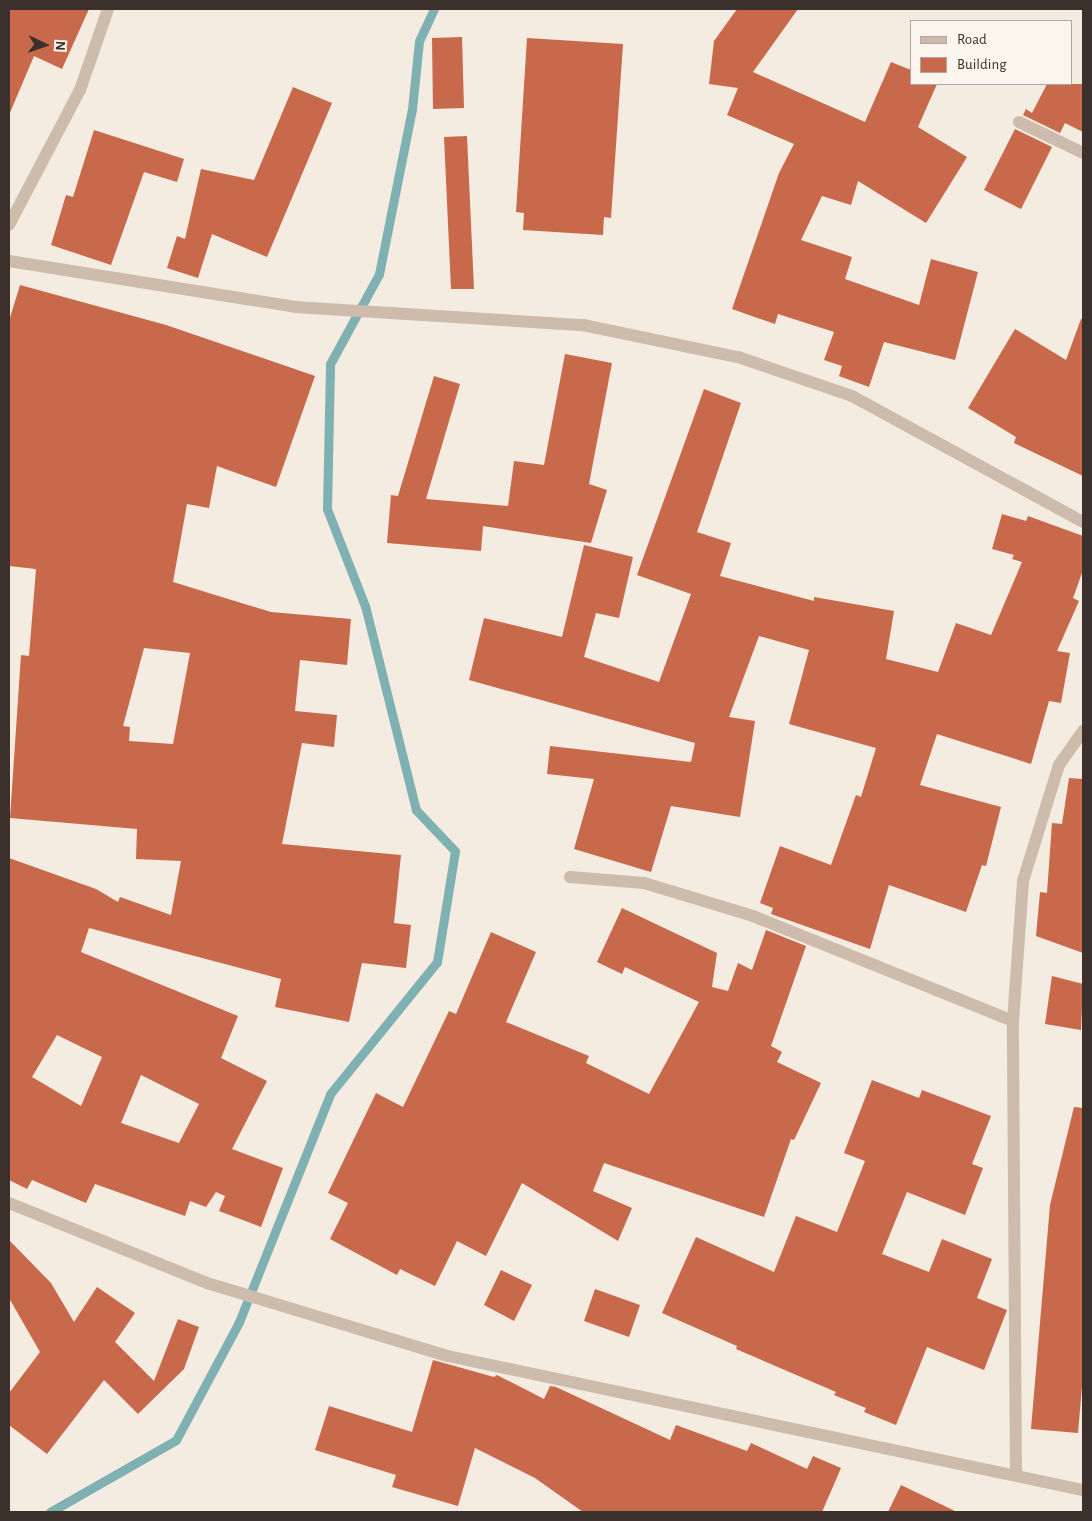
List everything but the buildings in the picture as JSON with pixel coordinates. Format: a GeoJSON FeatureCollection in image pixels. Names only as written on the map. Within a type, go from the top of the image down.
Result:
{"type":"FeatureCollection","features":[{"type":"Feature","properties":{"kind":"street"},"geometry":{"type":"LineString","coordinates":[[9,225],[80,90],[106,14]]}},
{"type":"Feature","properties":{"kind":"street"},"geometry":{"type":"LineString","coordinates":[[1019,122],[1083,153]]}},
{"type":"Feature","properties":{"kind":"street"},"geometry":{"type":"LineString","coordinates":[[9,261],[294,307],[583,325],[738,358],[852,396],[1083,522]]}},
{"type":"Feature","properties":{"kind":"street"},"geometry":{"type":"LineString","coordinates":[[1016,1473],[1013,1021],[1024,880],[1059,765],[1083,731]]}},
{"type":"Feature","properties":{"kind":"street"},"geometry":{"type":"LineString","coordinates":[[570,877],[644,883],[753,916],[1013,1021]]}},
{"type":"Feature","properties":{"kind":"street"},"geometry":{"type":"LineString","coordinates":[[9,1203],[207,1283],[262,1302],[448,1356],[1016,1473],[1083,1490]]}},
{"type":"Feature","properties":{"kind":"waterway"},"geometry":{"type":"LineString","coordinates":[[50,1512],[176,1440],[239,1322],[330,1094],[437,962],[455,851],[416,810],[365,606],[327,509],[330,364],[379,274],[412,109],[419,41],[434,9]]}}]}
